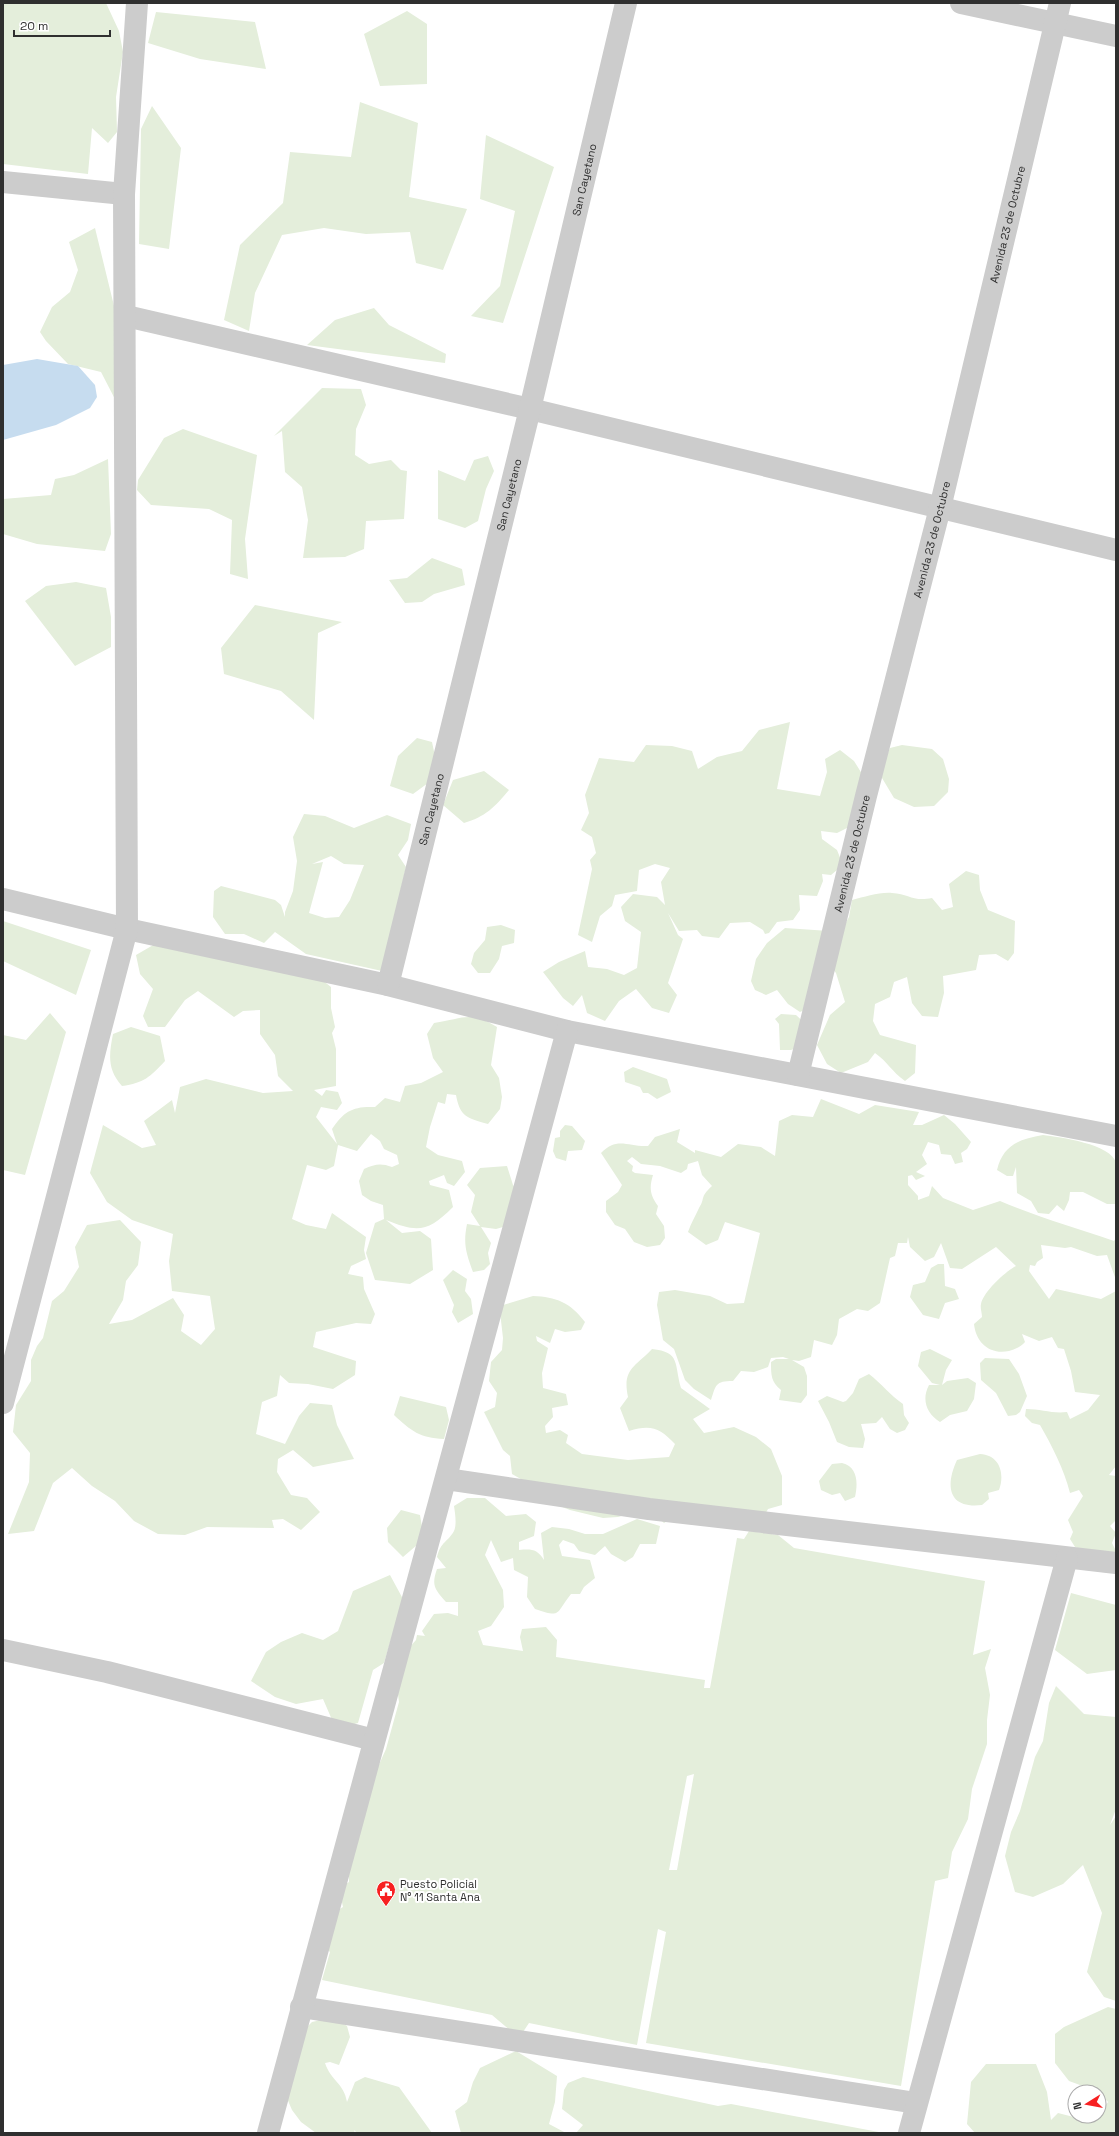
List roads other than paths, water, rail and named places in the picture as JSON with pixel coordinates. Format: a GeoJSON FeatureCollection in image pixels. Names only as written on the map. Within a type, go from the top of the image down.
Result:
{"type":"FeatureCollection","features":[{"type":"Feature","properties":{"kind":"street"},"geometry":{"type":"LineString","coordinates":[[3,1403],[127,929],[126,316],[124,194],[137,3]]}},
{"type":"Feature","properties":{"kind":"street","name":"San Cayetano"},"geometry":{"type":"LineString","coordinates":[[388,985],[530,409],[626,3]]}},
{"type":"Feature","properties":{"kind":"street"},"geometry":{"type":"LineString","coordinates":[[961,3],[1058,13],[1116,36]]}},
{"type":"Feature","properties":{"kind":"street","name":"Avenida 23 de Octubre"},"geometry":{"type":"LineString","coordinates":[[798,1075],[866,796],[940,508],[1058,13]]}},
{"type":"Feature","properties":{"kind":"street"},"geometry":{"type":"LineString","coordinates":[[3,182],[124,194]]}},
{"type":"Feature","properties":{"kind":"street"},"geometry":{"type":"LineString","coordinates":[[126,316],[530,409],[1116,550]]}},
{"type":"Feature","properties":{"kind":"street"},"geometry":{"type":"LineString","coordinates":[[3,899],[127,929],[388,985],[567,1030],[1116,1136]]}},
{"type":"Feature","properties":{"kind":"street"},"geometry":{"type":"LineString","coordinates":[[268,2133],[567,1030]]}},
{"type":"Feature","properties":{"kind":"street"},"geometry":{"type":"LineString","coordinates":[[446,1479],[649,1509],[1116,1563]]}},
{"type":"Feature","properties":{"kind":"street"},"geometry":{"type":"LineString","coordinates":[[909,2133],[1067,1558]]}},
{"type":"Feature","properties":{"kind":"street"},"geometry":{"type":"LineString","coordinates":[[3,1650],[107,1672],[374,1740]]}},
{"type":"Feature","properties":{"kind":"street"},"geometry":{"type":"LineString","coordinates":[[301,2007],[916,2103]]}},
{"type":"Feature","properties":{"kind":"water"},"geometry":{"type":"Polygon","coordinates":[[[37,359],[78,366],[95,385],[97,397],[90,408],[56,425],[3,440],[3,365],[37,359]]]}},
{"type":"Feature","properties":{"kind":"place","name":"Puesto Policial N° 11 Santa Ana"},"geometry":{"type":"Point","coordinates":[386,1907]}}]}
